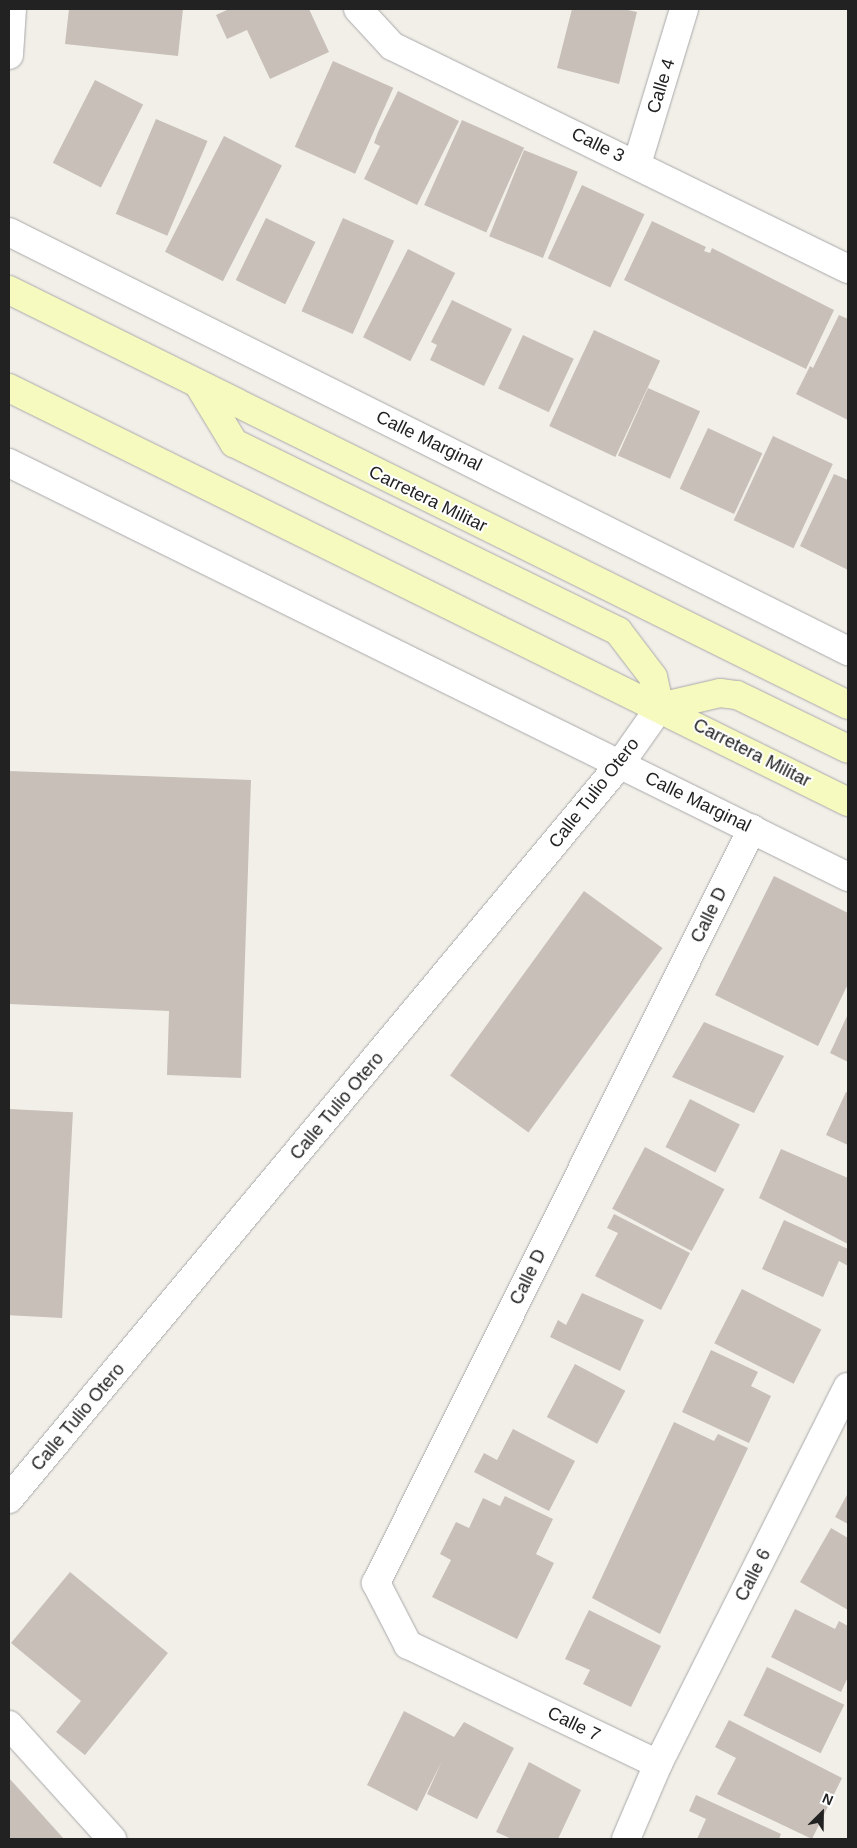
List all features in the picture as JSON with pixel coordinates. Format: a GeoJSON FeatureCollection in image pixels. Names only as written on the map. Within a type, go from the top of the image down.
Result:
{"type":"FeatureCollection","features":[{"type":"Feature","properties":{"kind":"main road","name":"Carretera Militar"},"geometry":{"type":"LineString","coordinates":[[9,290],[200,387],[848,705]]}},
{"type":"Feature","properties":{"kind":"main road"},"geometry":{"type":"LineString","coordinates":[[200,387],[234,443],[618,631],[653,677],[660,707],[720,693],[737,695],[848,749]]}},
{"type":"Feature","properties":{"kind":"main road","name":"Carretera Militar"},"geometry":{"type":"LineString","coordinates":[[9,388],[660,707],[848,802]]}},
{"type":"Feature","properties":{"kind":"street"},"geometry":{"type":"LineString","coordinates":[[9,54],[12,9]]}},
{"type":"Feature","properties":{"kind":"street","name":"Calle 3"},"geometry":{"type":"LineString","coordinates":[[358,9],[392,46],[637,164],[848,269]]}},
{"type":"Feature","properties":{"kind":"street","name":"Calle 4"},"geometry":{"type":"LineString","coordinates":[[637,164],[684,9]]}},
{"type":"Feature","properties":{"kind":"street","name":"Calle Marginal"},"geometry":{"type":"LineString","coordinates":[[9,232],[848,651]]}},
{"type":"Feature","properties":{"kind":"street","name":"Calle Marginal"},"geometry":{"type":"LineString","coordinates":[[9,463],[848,876]]}},
{"type":"Feature","properties":{"kind":"street","name":"Calle Tulio Otero"},"geometry":{"type":"LineString","coordinates":[[9,1499],[620,764],[660,707]]}},
{"type":"Feature","properties":{"kind":"street","name":"Calle D"},"geometry":{"type":"LineString","coordinates":[[490,1684],[408,1645],[376,1583],[752,828]]}},
{"type":"Feature","properties":{"kind":"street","name":"Calle 6"},"geometry":{"type":"LineString","coordinates":[[626,1839],[658,1764],[848,1387]]}},
{"type":"Feature","properties":{"kind":"street","name":"Calle 7"},"geometry":{"type":"LineString","coordinates":[[490,1684],[658,1764]]}},
{"type":"Feature","properties":{"kind":"street"},"geometry":{"type":"LineString","coordinates":[[9,1725],[112,1839]]}},
{"type":"Feature","properties":{"kind":"building"},"geometry":{"type":"Polygon","coordinates":[[[69,9],[183,9],[178,56],[65,44],[69,9]]]}},
{"type":"Feature","properties":{"kind":"building"},"geometry":{"type":"Polygon","coordinates":[[[229,9],[309,9],[329,52],[270,79],[247,30],[227,39],[216,15],[229,9]]]}},
{"type":"Feature","properties":{"kind":"building"},"geometry":{"type":"Polygon","coordinates":[[[572,9],[623,9],[637,12],[619,84],[557,68],[572,9]]]}},
{"type":"Feature","properties":{"kind":"building"},"geometry":{"type":"Polygon","coordinates":[[[333,61],[393,88],[355,174],[295,147],[333,61]]]}},
{"type":"Feature","properties":{"kind":"building"},"geometry":{"type":"Polygon","coordinates":[[[95,80],[143,105],[101,187],[53,163],[95,80]]]}},
{"type":"Feature","properties":{"kind":"building"},"geometry":{"type":"Polygon","coordinates":[[[398,91],[459,121],[417,205],[364,179],[380,146],[374,143],[378,132],[398,91]]]}},
{"type":"Feature","properties":{"kind":"building"},"geometry":{"type":"Polygon","coordinates":[[[156,119],[208,141],[167,236],[116,214],[156,119]]]}},
{"type":"Feature","properties":{"kind":"building"},"geometry":{"type":"Polygon","coordinates":[[[462,120],[524,148],[486,233],[424,205],[462,120]]]}},
{"type":"Feature","properties":{"kind":"building"},"geometry":{"type":"Polygon","coordinates":[[[224,136],[282,166],[223,281],[165,252],[224,136]]]}},
{"type":"Feature","properties":{"kind":"building"},"geometry":{"type":"Polygon","coordinates":[[[524,150],[578,172],[543,258],[489,236],[524,150]]]}},
{"type":"Feature","properties":{"kind":"building"},"geometry":{"type":"Polygon","coordinates":[[[582,185],[645,214],[610,288],[548,258],[582,185]]]}},
{"type":"Feature","properties":{"kind":"building"},"geometry":{"type":"Polygon","coordinates":[[[266,218],[315,242],[285,304],[236,280],[266,218]]]}},
{"type":"Feature","properties":{"kind":"building"},"geometry":{"type":"Polygon","coordinates":[[[343,218],[394,241],[353,334],[302,311],[343,218]]]}},
{"type":"Feature","properties":{"kind":"building"},"geometry":{"type":"Polygon","coordinates":[[[652,221],[706,247],[704,251],[710,253],[712,248],[834,310],[806,369],[624,280],[652,221]]]}},
{"type":"Feature","properties":{"kind":"building"},"geometry":{"type":"Polygon","coordinates":[[[408,249],[455,273],[410,361],[363,337],[408,249]]]}},
{"type":"Feature","properties":{"kind":"building"},"geometry":{"type":"Polygon","coordinates":[[[452,300],[512,329],[484,386],[430,360],[437,345],[431,342],[452,300]]]}},
{"type":"Feature","properties":{"kind":"building"},"geometry":{"type":"Polygon","coordinates":[[[839,315],[848,319],[848,420],[796,394],[810,366],[813,368],[839,315]]]}},
{"type":"Feature","properties":{"kind":"building"},"geometry":{"type":"Polygon","coordinates":[[[594,330],[660,361],[615,457],[549,426],[594,330]]]}},
{"type":"Feature","properties":{"kind":"building"},"geometry":{"type":"Polygon","coordinates":[[[523,335],[574,359],[549,412],[498,388],[523,335]]]}},
{"type":"Feature","properties":{"kind":"building"},"geometry":{"type":"Polygon","coordinates":[[[648,388],[700,411],[670,479],[618,456],[648,388]]]}},
{"type":"Feature","properties":{"kind":"building"},"geometry":{"type":"Polygon","coordinates":[[[708,428],[762,453],[734,514],[680,489],[708,428]]]}},
{"type":"Feature","properties":{"kind":"building"},"geometry":{"type":"Polygon","coordinates":[[[773,436],[833,464],[794,548],[734,520],[773,436]]]}},
{"type":"Feature","properties":{"kind":"building"},"geometry":{"type":"Polygon","coordinates":[[[834,474],[848,480],[848,570],[800,546],[834,474]]]}},
{"type":"Feature","properties":{"kind":"building"},"geometry":{"type":"Polygon","coordinates":[[[9,771],[251,780],[241,1078],[167,1075],[169,1011],[9,1004],[9,771]]]}},
{"type":"Feature","properties":{"kind":"building"},"geometry":{"type":"Polygon","coordinates":[[[774,876],[848,913],[848,984],[818,1046],[715,995],[774,876]]]}},
{"type":"Feature","properties":{"kind":"building"},"geometry":{"type":"Polygon","coordinates":[[[584,891],[662,948],[528,1132],[450,1075],[584,891]]]}},
{"type":"Feature","properties":{"kind":"building"},"geometry":{"type":"Polygon","coordinates":[[[848,1014],[848,1062],[830,1053],[848,1014]]]}},
{"type":"Feature","properties":{"kind":"building"},"geometry":{"type":"Polygon","coordinates":[[[704,1022],[784,1056],[754,1113],[672,1077],[704,1022]]]}},
{"type":"Feature","properties":{"kind":"building"},"geometry":{"type":"Polygon","coordinates":[[[846,1092],[848,1093],[848,1145],[826,1135],[846,1092]]]}},
{"type":"Feature","properties":{"kind":"building"},"geometry":{"type":"Polygon","coordinates":[[[690,1099],[740,1124],[715,1173],[665,1147],[690,1099]]]}},
{"type":"Feature","properties":{"kind":"building"},"geometry":{"type":"Polygon","coordinates":[[[9,1109],[73,1112],[62,1318],[9,1315],[9,1109]]]}},
{"type":"Feature","properties":{"kind":"building"},"geometry":{"type":"Polygon","coordinates":[[[645,1147],[724,1189],[692,1251],[612,1209],[645,1147]]]}},
{"type":"Feature","properties":{"kind":"building"},"geometry":{"type":"Polygon","coordinates":[[[781,1149],[848,1178],[848,1244],[759,1198],[781,1149]]]}},
{"type":"Feature","properties":{"kind":"building"},"geometry":{"type":"Polygon","coordinates":[[[614,1214],[690,1253],[661,1310],[595,1276],[618,1233],[607,1228],[614,1214]]]}},
{"type":"Feature","properties":{"kind":"building"},"geometry":{"type":"Polygon","coordinates":[[[784,1220],[848,1249],[848,1266],[839,1261],[823,1297],[762,1269],[784,1220]]]}},
{"type":"Feature","properties":{"kind":"building"},"geometry":{"type":"Polygon","coordinates":[[[742,1289],[821,1329],[794,1384],[714,1343],[742,1289]]]}},
{"type":"Feature","properties":{"kind":"building"},"geometry":{"type":"Polygon","coordinates":[[[582,1293],[644,1320],[620,1371],[550,1337],[558,1320],[566,1325],[582,1293]]]}},
{"type":"Feature","properties":{"kind":"building"},"geometry":{"type":"Polygon","coordinates":[[[711,1350],[758,1372],[751,1386],[771,1396],[749,1443],[682,1412],[711,1350]]]}},
{"type":"Feature","properties":{"kind":"building"},"geometry":{"type":"Polygon","coordinates":[[[575,1364],[625,1391],[597,1444],[547,1417],[575,1364]]]}},
{"type":"Feature","properties":{"kind":"building"},"geometry":{"type":"Polygon","coordinates":[[[674,1422],[714,1441],[718,1434],[748,1448],[660,1634],[592,1598],[674,1422]]]}},
{"type":"Feature","properties":{"kind":"building"},"geometry":{"type":"Polygon","coordinates":[[[513,1429],[575,1461],[549,1511],[474,1472],[484,1453],[497,1460],[513,1429]]]}},
{"type":"Feature","properties":{"kind":"building"},"geometry":{"type":"Polygon","coordinates":[[[848,1493],[848,1524],[835,1517],[848,1493]]]}},
{"type":"Feature","properties":{"kind":"building"},"geometry":{"type":"Polygon","coordinates":[[[505,1496],[553,1519],[536,1554],[554,1563],[517,1639],[432,1597],[451,1560],[440,1554],[456,1522],[469,1528],[483,1498],[500,1506],[505,1496]]]}},
{"type":"Feature","properties":{"kind":"building"},"geometry":{"type":"Polygon","coordinates":[[[831,1528],[848,1538],[848,1610],[800,1582],[831,1528]]]}},
{"type":"Feature","properties":{"kind":"building"},"geometry":{"type":"Polygon","coordinates":[[[70,1572],[168,1653],[85,1755],[56,1732],[81,1701],[11,1643],[70,1572]]]}},
{"type":"Feature","properties":{"kind":"building"},"geometry":{"type":"Polygon","coordinates":[[[795,1609],[835,1629],[839,1621],[848,1626],[848,1677],[841,1692],[771,1657],[795,1609]]]}},
{"type":"Feature","properties":{"kind":"building"},"geometry":{"type":"Polygon","coordinates":[[[589,1610],[661,1646],[631,1707],[583,1684],[590,1670],[565,1659],[589,1610]]]}},
{"type":"Feature","properties":{"kind":"building"},"geometry":{"type":"Polygon","coordinates":[[[767,1667],[844,1705],[821,1753],[743,1716],[767,1667]]]}},
{"type":"Feature","properties":{"kind":"building"},"geometry":{"type":"Polygon","coordinates":[[[404,1711],[454,1737],[464,1722],[514,1748],[477,1819],[427,1794],[442,1761],[417,1811],[367,1785],[404,1711]]]}},
{"type":"Feature","properties":{"kind":"building"},"geometry":{"type":"Polygon","coordinates":[[[729,1720],[842,1778],[812,1839],[717,1794],[736,1758],[715,1747],[729,1720]]]}},
{"type":"Feature","properties":{"kind":"building"},"geometry":{"type":"Polygon","coordinates":[[[529,1762],[581,1790],[558,1839],[512,1839],[496,1832],[529,1762]]]}},
{"type":"Feature","properties":{"kind":"building"},"geometry":{"type":"Polygon","coordinates":[[[9,1778],[64,1839],[9,1839],[9,1778]]]}},
{"type":"Feature","properties":{"kind":"building"},"geometry":{"type":"Polygon","coordinates":[[[696,1795],[781,1834],[779,1839],[697,1839],[706,1819],[689,1811],[696,1795]]]}}]}
